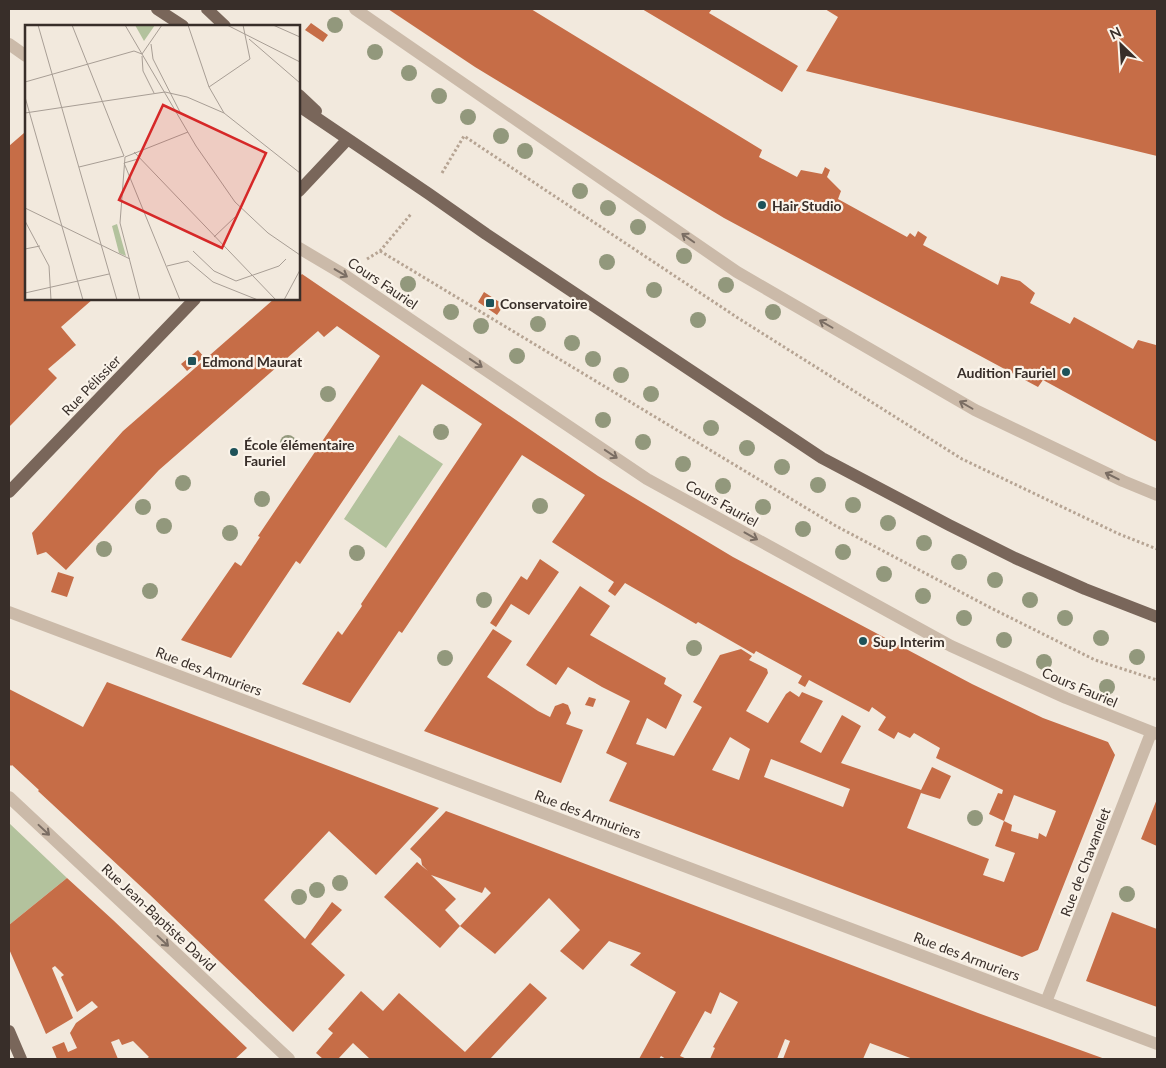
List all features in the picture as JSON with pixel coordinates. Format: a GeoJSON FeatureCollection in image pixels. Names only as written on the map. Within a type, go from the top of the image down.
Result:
{"type":"FeatureCollection","features":[{"type":"Feature","properties":{"kind":"main road"},"geometry":{"type":"LineString","coordinates":[[157,9],[180,25]]}},
{"type":"Feature","properties":{"kind":"main road"},"geometry":{"type":"LineString","coordinates":[[207,9],[224,25]]}},
{"type":"Feature","properties":{"kind":"main road"},"geometry":{"type":"LineString","coordinates":[[300,96],[347,140]]}},
{"type":"Feature","properties":{"kind":"main road"},"geometry":{"type":"LineString","coordinates":[[300,107],[486,234],[822,458],[1015,558],[1085,589],[1157,617]]}},
{"type":"Feature","properties":{"kind":"main road"},"geometry":{"type":"LineString","coordinates":[[300,190],[347,140]]}},
{"type":"Feature","properties":{"kind":"main road","name":"Rue Pélissier"},"geometry":{"type":"LineString","coordinates":[[9,492],[193,300]]}},
{"type":"Feature","properties":{"kind":"main road"},"geometry":{"type":"LineString","coordinates":[[9,1030],[21,1059]]}},
{"type":"Feature","properties":{"kind":"street"},"geometry":{"type":"LineString","coordinates":[[354,9],[737,272],[975,410],[1122,481],[1157,495]]}},
{"type":"Feature","properties":{"kind":"street"},"geometry":{"type":"LineString","coordinates":[[9,44],[25,55]]}},
{"type":"Feature","properties":{"kind":"street","name":"Cours Fauriel"},"geometry":{"type":"LineString","coordinates":[[300,249],[343,274],[647,479],[951,646],[1066,698],[1154,734]]}},
{"type":"Feature","properties":{"kind":"street","name":"Rue des Armuriers"},"geometry":{"type":"LineString","coordinates":[[9,612],[1157,1044]]}},
{"type":"Feature","properties":{"kind":"street","name":"Rue de Chavanelet"},"geometry":{"type":"LineString","coordinates":[[1046,1002],[1154,734]]}},
{"type":"Feature","properties":{"kind":"street","name":"Rue Jean-Baptiste David"},"geometry":{"type":"LineString","coordinates":[[9,797],[289,1059]]}},
{"type":"Feature","properties":{"kind":"path"},"geometry":{"type":"LineString","coordinates":[[464,136],[738,318],[962,458],[1119,534],[1157,549]]}},
{"type":"Feature","properties":{"kind":"path","name":"Cours Fauriel"},"geometry":{"type":"LineString","coordinates":[[380,251],[836,526],[991,608],[1095,660],[1157,680]]}},
{"type":"Feature","properties":{"kind":"green space"},"geometry":{"type":"Polygon","coordinates":[[[399,435],[443,464],[386,548],[344,519],[399,435]]]}},
{"type":"Feature","properties":{"kind":"green space"},"geometry":{"type":"Polygon","coordinates":[[[9,823],[67,878],[9,925],[9,823]]]}},
{"type":"Feature","properties":{"kind":"building"},"geometry":{"type":"Polygon","coordinates":[[[388,9],[531,9],[762,150],[759,157],[797,177],[801,170],[822,174],[825,167],[830,170],[827,177],[841,191],[838,199],[907,237],[910,233],[915,237],[918,231],[927,237],[923,245],[998,285],[1001,276],[1020,281],[1035,293],[1030,303],[1070,324],[1074,317],[1133,349],[1138,340],[1156,345],[1157,442],[1043,380],[1038,387],[724,218],[475,67],[388,9]]]}},
{"type":"Feature","properties":{"kind":"building"},"geometry":{"type":"Polygon","coordinates":[[[642,9],[712,9],[709,13],[798,66],[782,92],[642,9]]]}},
{"type":"Feature","properties":{"kind":"building"},"geometry":{"type":"Polygon","coordinates":[[[825,9],[1157,9],[1157,156],[806,71],[838,17],[825,9]]]}},
{"type":"Feature","properties":{"kind":"building"},"geometry":{"type":"Polygon","coordinates":[[[311,23],[328,35],[323,42],[305,30],[311,23]]]}},
{"type":"Feature","properties":{"kind":"building"},"geometry":{"type":"Polygon","coordinates":[[[25,134],[25,300],[92,300],[61,327],[76,345],[48,369],[57,378],[9,427],[9,146],[25,134]]]}},
{"type":"Feature","properties":{"kind":"building"},"geometry":{"type":"Polygon","coordinates":[[[302,274],[598,476],[733,557],[972,684],[1043,718],[1108,742],[1115,755],[1038,950],[1022,957],[609,801],[627,763],[606,753],[630,701],[568,667],[556,685],[526,665],[580,586],[610,606],[590,635],[666,678],[664,684],[682,695],[666,729],[647,718],[636,744],[674,756],[702,707],[693,702],[720,655],[741,649],[752,656],[749,660],[767,669],[768,673],[746,711],[768,723],[786,694],[790,691],[799,697],[802,692],[823,701],[800,742],[821,753],[842,715],[861,726],[841,763],[921,790],[932,767],[951,776],[940,799],[921,793],[907,828],[989,859],[983,875],[1004,882],[1015,853],[995,846],[1004,821],[989,814],[998,793],[1002,794],[1003,790],[936,758],[940,748],[914,733],[910,738],[898,732],[894,739],[878,730],[886,717],[872,707],[869,712],[809,680],[805,687],[798,683],[802,676],[756,651],[754,654],[698,622],[696,624],[625,583],[615,596],[608,591],[614,582],[552,542],[585,495],[522,455],[402,633],[399,631],[350,703],[302,684],[338,631],[342,635],[482,424],[422,384],[300,564],[296,561],[231,658],[181,640],[235,562],[241,566],[260,537],[258,536],[380,356],[337,326],[324,337],[318,331],[159,470],[66,570],[46,552],[37,555],[32,533],[123,431],[273,300],[300,300],[300,276],[302,274]],[[730,737],[712,770],[739,780],[750,749],[730,737]],[[771,759],[764,777],[843,807],[850,789],[771,759]],[[1014,795],[1004,821],[1012,825],[1011,831],[1038,839],[1039,833],[1046,837],[1056,811],[1014,795]]]}},
{"type":"Feature","properties":{"kind":"building"},"geometry":{"type":"Polygon","coordinates":[[[484,292],[504,305],[497,315],[478,302],[484,292]]]}},
{"type":"Feature","properties":{"kind":"building"},"geometry":{"type":"Polygon","coordinates":[[[198,350],[204,357],[187,371],[181,364],[198,350]]]}},
{"type":"Feature","properties":{"kind":"building"},"geometry":{"type":"Polygon","coordinates":[[[540,559],[559,572],[529,615],[511,604],[496,627],[490,623],[521,576],[527,580],[540,559]]]}},
{"type":"Feature","properties":{"kind":"building"},"geometry":{"type":"Polygon","coordinates":[[[58,572],[74,577],[67,597],[51,592],[58,572]]]}},
{"type":"Feature","properties":{"kind":"building"},"geometry":{"type":"Polygon","coordinates":[[[493,629],[512,641],[487,677],[550,717],[555,706],[563,703],[568,705],[571,713],[566,724],[583,730],[561,783],[424,731],[493,629]]]}},
{"type":"Feature","properties":{"kind":"building"},"geometry":{"type":"Polygon","coordinates":[[[107,682],[439,808],[376,875],[329,831],[264,900],[305,939],[332,902],[342,910],[311,944],[345,975],[293,1032],[39,790],[9,764],[9,689],[83,727],[107,682]]]}},
{"type":"Feature","properties":{"kind":"building"},"geometry":{"type":"Polygon","coordinates":[[[589,697],[596,699],[593,707],[585,705],[589,697]]]}},
{"type":"Feature","properties":{"kind":"building"},"geometry":{"type":"Polygon","coordinates":[[[1157,799],[1157,846],[1141,839],[1157,799]]]}},
{"type":"Feature","properties":{"kind":"building"},"geometry":{"type":"Polygon","coordinates":[[[446,811],[978,1013],[1105,1059],[913,1059],[870,1043],[863,1059],[783,1059],[790,1041],[785,1039],[777,1059],[710,1059],[715,1048],[713,1047],[738,1002],[720,992],[711,1014],[705,1011],[680,1056],[687,1059],[666,1059],[661,1056],[659,1059],[639,1059],[676,992],[630,965],[641,953],[609,941],[583,970],[560,951],[580,930],[549,898],[495,954],[460,926],[440,948],[384,897],[417,862],[428,871],[422,865],[421,859],[410,849],[446,811]],[[431,875],[456,899],[445,910],[460,926],[491,893],[485,887],[482,893],[431,875]]]}},
{"type":"Feature","properties":{"kind":"building"},"geometry":{"type":"Polygon","coordinates":[[[67,878],[247,1048],[235,1059],[146,1059],[149,1057],[133,1041],[122,1045],[119,1039],[111,1042],[118,1059],[57,1059],[52,1047],[64,1042],[68,1052],[77,1048],[70,1033],[76,1023],[98,1007],[92,1001],[77,1012],[61,977],[64,975],[55,966],[52,968],[73,1018],[46,1034],[9,949],[9,925],[67,878]]]}},
{"type":"Feature","properties":{"kind":"building"},"geometry":{"type":"Polygon","coordinates":[[[1112,912],[1157,929],[1157,1007],[1086,981],[1112,912]]]}},
{"type":"Feature","properties":{"kind":"building"},"geometry":{"type":"Polygon","coordinates":[[[530,983],[547,998],[490,1059],[370,1059],[353,1043],[338,1059],[323,1059],[316,1053],[333,1033],[328,1029],[361,991],[383,1011],[399,993],[465,1052],[530,983]]]}},
{"type":"Feature","properties":{"kind":"place","name":"Hair Studio"},"geometry":{"type":"Point","coordinates":[762,205]}},
{"type":"Feature","properties":{"kind":"place","name":"Conservatoire"},"geometry":{"type":"Point","coordinates":[490,303]}},
{"type":"Feature","properties":{"kind":"place","name":"Edmond Maurat"},"geometry":{"type":"Point","coordinates":[192,361]}},
{"type":"Feature","properties":{"kind":"place","name":"Audition Fauriel"},"geometry":{"type":"Point","coordinates":[1066,372]}},
{"type":"Feature","properties":{"kind":"place","name":"École élémentaire Fauriel"},"geometry":{"type":"Point","coordinates":[234,452]}},
{"type":"Feature","properties":{"kind":"place","name":"Sup Interim"},"geometry":{"type":"Point","coordinates":[863,641]}}]}
